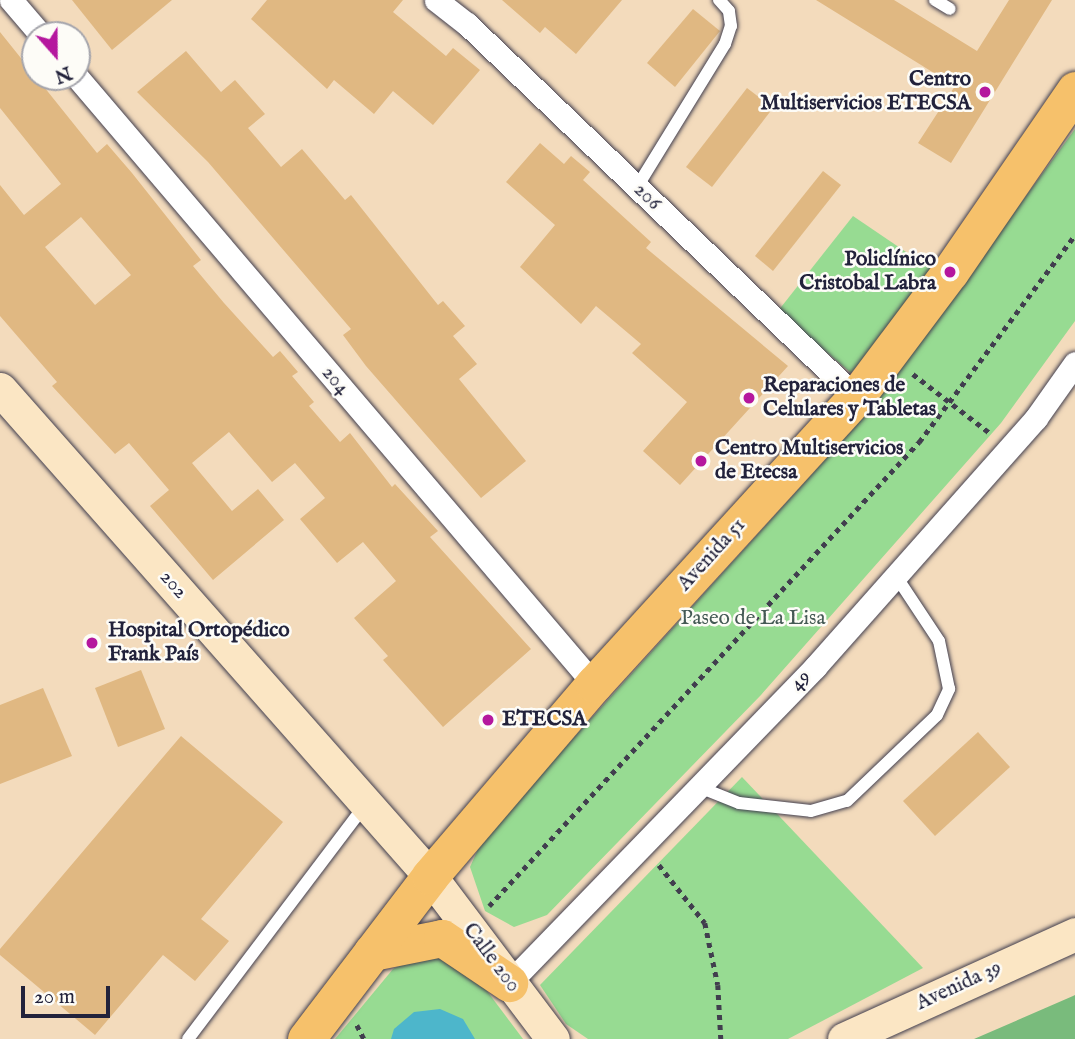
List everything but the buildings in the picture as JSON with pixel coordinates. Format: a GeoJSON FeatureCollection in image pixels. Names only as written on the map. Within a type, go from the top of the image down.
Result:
{"type":"FeatureCollection","features":[{"type":"Feature","properties":{"kind":"main road","name":"Avenida 51"},"geometry":{"type":"LineString","coordinates":[[306,1039],[430,876],[594,684],[856,397],[1075,90]]}},
{"type":"Feature","properties":{"kind":"main road"},"geometry":{"type":"LineString","coordinates":[[372,952],[442,938],[509,983]]}},
{"type":"Feature","properties":{"kind":"street"},"geometry":{"type":"LineString","coordinates":[[11,0],[29,21]]}},
{"type":"Feature","properties":{"kind":"street","name":"206"},"geometry":{"type":"LineString","coordinates":[[436,0],[467,24],[856,397]]}},
{"type":"Feature","properties":{"kind":"street","name":"204"},"geometry":{"type":"LineString","coordinates":[[89,91],[594,684]]}},
{"type":"Feature","properties":{"kind":"street","name":"49"},"geometry":{"type":"LineString","coordinates":[[509,983],[699,787],[895,576],[1010,447],[1075,363]]}},
{"type":"Feature","properties":{"kind":"street","name":"202"},"geometry":{"type":"LineString","coordinates":[[0,389],[430,876]]}},
{"type":"Feature","properties":{"kind":"street","name":"Calle 200"},"geometry":{"type":"LineString","coordinates":[[430,876],[553,1039]]}},
{"type":"Feature","properties":{"kind":"street","name":"Avenida 39"},"geometry":{"type":"LineString","coordinates":[[844,1039],[1075,934]]}},
{"type":"Feature","properties":{"kind":"lane"},"geometry":{"type":"LineString","coordinates":[[637,187],[725,44],[731,26],[729,11],[719,0]]}},
{"type":"Feature","properties":{"kind":"lane"},"geometry":{"type":"LineString","coordinates":[[935,0],[950,9]]}},
{"type":"Feature","properties":{"kind":"lane"},"geometry":{"type":"LineString","coordinates":[[699,787],[739,803],[811,811],[846,801],[937,715],[949,689],[939,641],[895,576]]}},
{"type":"Feature","properties":{"kind":"lane"},"geometry":{"type":"LineString","coordinates":[[188,1039],[366,803]]}},
{"type":"Feature","properties":{"kind":"path"},"geometry":{"type":"LineString","coordinates":[[485,911],[919,442],[1075,235]]}},
{"type":"Feature","properties":{"kind":"path"},"geometry":{"type":"LineString","coordinates":[[889,353],[1010,447]]}},
{"type":"Feature","properties":{"kind":"path"},"geometry":{"type":"LineString","coordinates":[[643,845],[705,923],[718,985],[721,1039]]}},
{"type":"Feature","properties":{"kind":"green space","name":"Paseo de La Lisa"},"geometry":{"type":"Polygon","coordinates":[[[1075,129],[1075,321],[1001,423],[761,695],[547,915],[514,927],[485,911],[470,867],[483,838],[870,410],[1075,129]]]}},
{"type":"Feature","properties":{"kind":"green space"},"geometry":{"type":"Polygon","coordinates":[[[853,216],[937,273],[851,373],[778,311],[853,216]]]}},
{"type":"Feature","properties":{"kind":"green space"},"geometry":{"type":"Polygon","coordinates":[[[742,777],[923,968],[788,1039],[588,1039],[566,1024],[540,985],[742,777]]]}},
{"type":"Feature","properties":{"kind":"green space"},"geometry":{"type":"Polygon","coordinates":[[[442,954],[472,971],[523,1039],[335,1039],[393,969],[420,955],[442,954]]]}},
{"type":"Feature","properties":{"kind":"green space"},"geometry":{"type":"Polygon","coordinates":[[[1075,995],[1075,1039],[974,1039],[1073,996],[1075,995]]]}},
{"type":"Feature","properties":{"kind":"water"},"geometry":{"type":"Polygon","coordinates":[[[440,1009],[463,1019],[475,1039],[391,1039],[394,1029],[414,1012],[440,1009]]]}},
{"type":"Feature","properties":{"kind":"place","name":"Centro Multiservicios ETECSA"},"geometry":{"type":"Point","coordinates":[985,92]}},
{"type":"Feature","properties":{"kind":"place","name":"Policlínico Cristobal Labra"},"geometry":{"type":"Point","coordinates":[950,272]}},
{"type":"Feature","properties":{"kind":"place","name":"Reparaciones de Celulares y Tabletas"},"geometry":{"type":"Point","coordinates":[749,398]}},
{"type":"Feature","properties":{"kind":"place","name":"Centro Multiservicios de Etecsa"},"geometry":{"type":"Point","coordinates":[701,461]}},
{"type":"Feature","properties":{"kind":"place","name":"Hospital Ortopédico Frank País"},"geometry":{"type":"Point","coordinates":[92,643]}},
{"type":"Feature","properties":{"kind":"place","name":"ETECSA"},"geometry":{"type":"Point","coordinates":[488,720]}}]}
